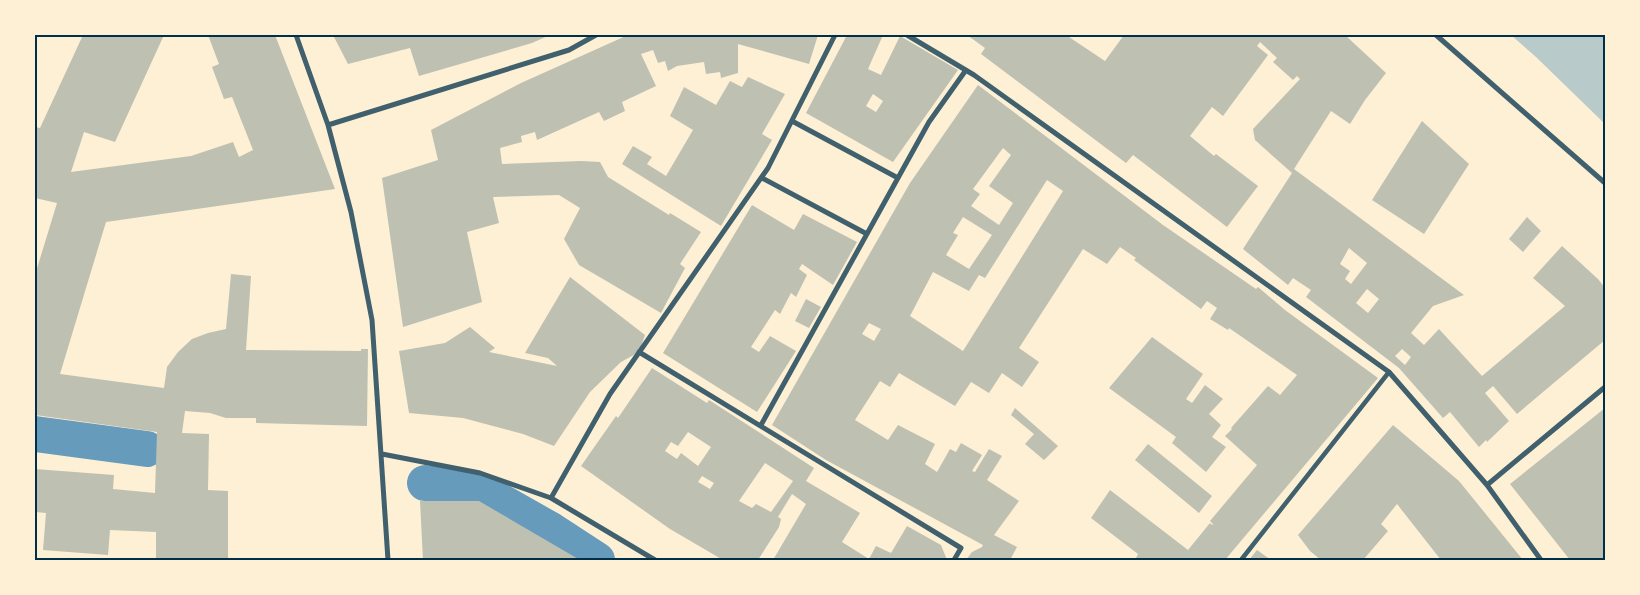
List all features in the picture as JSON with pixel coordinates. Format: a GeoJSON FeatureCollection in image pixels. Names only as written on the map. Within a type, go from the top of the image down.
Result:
{"type":"FeatureCollection","features":[{"type":"Feature","properties":{"kind":"street"},"geometry":{"type":"LineString","coordinates":[[296,35],[328,125],[351,212],[372,320],[388,560]]}},
{"type":"Feature","properties":{"kind":"street"},"geometry":{"type":"LineString","coordinates":[[328,125],[568,50],[596,35]]}},
{"type":"Feature","properties":{"kind":"street"},"geometry":{"type":"LineString","coordinates":[[551,498],[610,394],[762,178],[835,35]]}},
{"type":"Feature","properties":{"kind":"street"},"geometry":{"type":"LineString","coordinates":[[907,35],[966,70],[1389,372],[1487,485],[1541,560]]}},
{"type":"Feature","properties":{"kind":"street"},"geometry":{"type":"LineString","coordinates":[[1436,35],[1605,183]]}},
{"type":"Feature","properties":{"kind":"street"},"geometry":{"type":"LineString","coordinates":[[761,424],[929,122],[966,70]]}},
{"type":"Feature","properties":{"kind":"street"},"geometry":{"type":"LineString","coordinates":[[792,121],[898,178]]}},
{"type":"Feature","properties":{"kind":"street"},"geometry":{"type":"LineString","coordinates":[[762,178],[867,234]]}},
{"type":"Feature","properties":{"kind":"street"},"geometry":{"type":"LineString","coordinates":[[640,352],[761,424],[961,548],[954,560]]}},
{"type":"Feature","properties":{"kind":"street"},"geometry":{"type":"LineString","coordinates":[[1241,560],[1389,372]]}},
{"type":"Feature","properties":{"kind":"street"},"geometry":{"type":"LineString","coordinates":[[1487,485],[1605,387]]}},
{"type":"Feature","properties":{"kind":"street"},"geometry":{"type":"LineString","coordinates":[[382,454],[480,473],[551,498],[655,560]]}},
{"type":"Feature","properties":{"kind":"shaded area"},"geometry":{"type":"Polygon","coordinates":[[[1511,35],[1605,35],[1605,124],[1536,57],[1511,35]]]}},
{"type":"Feature","properties":{"kind":"building"},"geometry":{"type":"Polygon","coordinates":[[[83,35],[164,35],[115,142],[84,132],[71,172],[191,156],[233,142],[239,157],[253,150],[232,97],[224,99],[212,67],[219,64],[208,35],[275,35],[335,189],[106,222],[60,374],[164,388],[167,367],[178,352],[192,339],[226,329],[231,274],[251,276],[246,350],[361,351],[361,349],[368,349],[367,426],[256,423],[256,418],[226,418],[210,413],[185,411],[182,433],[209,434],[208,490],[228,491],[228,560],[156,560],[156,532],[110,530],[108,555],[43,550],[46,513],[35,512],[35,469],[114,475],[113,489],[155,493],[157,432],[35,415],[35,275],[57,203],[35,198],[35,127],[40,128],[83,35]]]}},
{"type":"Feature","properties":{"kind":"building"},"geometry":{"type":"Polygon","coordinates":[[[333,35],[550,35],[532,43],[419,76],[410,48],[348,64],[333,35]]]}},
{"type":"Feature","properties":{"kind":"building"},"geometry":{"type":"Polygon","coordinates":[[[628,35],[818,35],[809,64],[738,44],[738,73],[721,78],[720,72],[706,74],[704,62],[677,66],[668,71],[665,61],[658,63],[653,50],[641,54],[656,86],[622,102],[625,111],[604,121],[599,112],[537,140],[535,132],[521,136],[522,142],[500,148],[502,164],[600,162],[608,177],[669,215],[670,213],[701,232],[680,264],[685,268],[661,313],[579,265],[564,239],[580,208],[559,195],[493,197],[499,223],[467,232],[482,302],[403,327],[382,178],[438,160],[431,130],[521,83],[628,35]]]}},
{"type":"Feature","properties":{"kind":"building"},"geometry":{"type":"Polygon","coordinates":[[[847,35],[883,35],[868,69],[881,75],[900,36],[958,70],[893,162],[806,113],[847,35]],[[873,94],[866,106],[876,112],[883,101],[873,94]]]}},
{"type":"Feature","properties":{"kind":"building"},"geometry":{"type":"Polygon","coordinates":[[[967,35],[1066,35],[1105,61],[1124,35],[1345,35],[1386,73],[1365,100],[1350,124],[1331,111],[1294,169],[1464,295],[1433,306],[1411,333],[1424,345],[1439,329],[1482,376],[1565,306],[1533,278],[1562,246],[1598,279],[1605,288],[1605,340],[1517,414],[1493,386],[1485,393],[1509,421],[1479,447],[1450,412],[1443,418],[1399,368],[1306,297],[1311,290],[1293,278],[1288,285],[1243,249],[1292,173],[1255,140],[1253,129],[1300,79],[1297,76],[1293,80],[1273,62],[1277,58],[1260,42],[1257,46],[1268,55],[1223,116],[1212,107],[1190,136],[1214,156],[1216,154],[1258,186],[1227,227],[1133,155],[1126,163],[981,54],[985,48],[967,35]],[[1349,248],[1340,264],[1350,271],[1345,279],[1351,284],[1367,263],[1349,248]],[[1367,289],[1356,303],[1368,313],[1379,299],[1367,289]],[[1402,349],[1395,356],[1405,365],[1411,357],[1402,349]]]}},
{"type":"Feature","properties":{"kind":"building"},"geometry":{"type":"Polygon","coordinates":[[[748,77],[785,94],[762,134],[772,140],[721,226],[622,164],[633,146],[652,157],[647,164],[666,176],[693,130],[670,116],[684,87],[716,105],[730,81],[742,87],[748,77]]]}},
{"type":"Feature","properties":{"kind":"building"},"geometry":{"type":"Polygon","coordinates":[[[978,85],[1163,225],[1256,289],[1258,287],[1285,310],[1378,378],[1225,560],[1135,560],[1138,554],[1091,518],[1110,490],[1188,550],[1210,523],[1213,524],[1210,521],[1257,465],[1225,436],[1268,386],[1280,395],[1297,375],[1229,328],[1228,330],[1210,319],[1217,308],[1207,301],[1201,309],[1134,260],[1136,258],[1120,247],[1107,264],[1083,249],[1019,348],[1039,362],[1022,387],[1002,373],[989,393],[971,382],[955,406],[899,373],[890,387],[880,381],[855,420],[888,440],[898,425],[935,444],[925,464],[937,472],[950,449],[956,452],[961,443],[982,455],[972,471],[975,472],[989,449],[1002,456],[987,480],[1019,501],[994,535],[1017,547],[1010,560],[966,560],[972,552],[983,545],[826,460],[772,425],[910,183],[978,85]],[[1003,148],[973,189],[980,194],[971,206],[999,225],[1013,203],[989,186],[1011,155],[1003,148]],[[1047,180],[985,278],[979,275],[969,291],[933,272],[910,316],[963,351],[1063,191],[1047,180]],[[963,217],[953,233],[958,235],[946,255],[969,269],[992,235],[963,217]],[[869,323],[862,334],[874,341],[881,329],[869,323]]]}},
{"type":"Feature","properties":{"kind":"building"},"geometry":{"type":"Polygon","coordinates":[[[1422,121],[1469,164],[1424,234],[1372,200],[1422,121]]]}},
{"type":"Feature","properties":{"kind":"building"},"geometry":{"type":"Polygon","coordinates":[[[752,205],[794,230],[803,214],[857,242],[833,285],[802,264],[799,269],[807,275],[796,297],[791,293],[780,314],[775,310],[751,347],[759,352],[770,336],[796,351],[757,412],[663,353],[752,205]]]}},
{"type":"Feature","properties":{"kind":"building"},"geometry":{"type":"Polygon","coordinates":[[[1527,217],[1541,231],[1523,252],[1509,239],[1527,217]]]}},
{"type":"Feature","properties":{"kind":"building"},"geometry":{"type":"Polygon","coordinates":[[[570,277],[645,335],[639,352],[621,362],[590,392],[554,446],[523,434],[463,418],[409,413],[399,351],[445,343],[470,327],[495,348],[489,352],[557,366],[548,358],[525,353],[570,277]]]}},
{"type":"Feature","properties":{"kind":"building"},"geometry":{"type":"Polygon","coordinates":[[[806,299],[821,307],[809,328],[795,321],[806,299]]]}},
{"type":"Feature","properties":{"kind":"building"},"geometry":{"type":"Polygon","coordinates":[[[1152,337],[1203,374],[1186,399],[1192,403],[1205,385],[1223,399],[1209,414],[1221,425],[1212,437],[1226,447],[1206,472],[1172,443],[1176,437],[1109,388],[1152,337]]]}},
{"type":"Feature","properties":{"kind":"building"},"geometry":{"type":"Polygon","coordinates":[[[652,368],[707,403],[709,400],[814,468],[806,481],[860,513],[842,542],[869,559],[876,546],[891,553],[907,526],[941,545],[947,560],[773,560],[806,504],[792,494],[778,517],[781,519],[779,527],[758,560],[723,560],[670,529],[581,466],[616,416],[618,418],[652,368]],[[688,432],[678,446],[671,442],[665,451],[677,459],[681,453],[698,466],[711,447],[688,432]],[[765,463],[739,501],[752,508],[756,504],[771,512],[793,481],[765,463]],[[702,476],[698,482],[710,489],[714,483],[702,476]]]}},
{"type":"Feature","properties":{"kind":"building"},"geometry":{"type":"Polygon","coordinates":[[[1015,408],[1058,446],[1044,460],[1025,444],[1034,434],[1011,415],[1015,408]]]}},
{"type":"Feature","properties":{"kind":"building"},"geometry":{"type":"Polygon","coordinates":[[[1605,408],[1605,560],[1570,560],[1510,484],[1605,408]]]}},
{"type":"Feature","properties":{"kind":"building"},"geometry":{"type":"Polygon","coordinates":[[[1393,425],[1459,481],[1523,560],[1441,560],[1397,504],[1381,524],[1388,531],[1363,560],[1321,560],[1310,551],[1298,535],[1393,425]]]}},
{"type":"Feature","properties":{"kind":"building"},"geometry":{"type":"Polygon","coordinates":[[[1148,444],[1212,496],[1199,513],[1135,460],[1148,444]]]}},
{"type":"Feature","properties":{"kind":"building"},"geometry":{"type":"Polygon","coordinates":[[[420,501],[479,501],[580,560],[423,560],[420,501]]]}},
{"type":"Feature","properties":{"kind":"building"},"geometry":{"type":"Polygon","coordinates":[[[1257,550],[1271,560],[1249,560],[1257,550]]]}},
{"type":"Feature","properties":{"kind":"waterway"},"geometry":{"type":"LineString","coordinates":[[35,434],[147,449]]}},
{"type":"Feature","properties":{"kind":"waterway"},"geometry":{"type":"LineString","coordinates":[[425,483],[480,490],[551,530],[597,560]]}}]}
